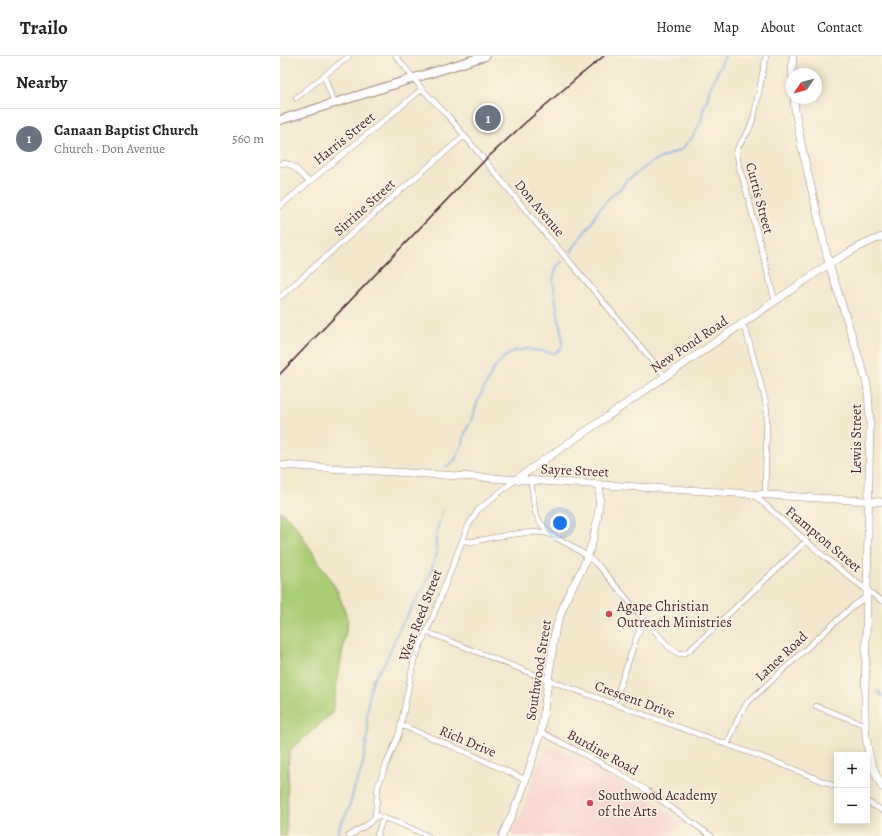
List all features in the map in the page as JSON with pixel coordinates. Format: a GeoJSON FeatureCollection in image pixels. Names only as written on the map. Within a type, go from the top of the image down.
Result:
{"type":"FeatureCollection","features":[{"type":"Feature","properties":{"kind":"main road"},"geometry":{"type":"LineString","coordinates":[[280,120],[414,79],[466,59],[484,56]]}},
{"type":"Feature","properties":{"kind":"street"},"geometry":{"type":"LineString","coordinates":[[296,98],[349,56]]}},
{"type":"Feature","properties":{"kind":"street","name":"Don Avenue"},"geometry":{"type":"LineString","coordinates":[[396,56],[422,89],[448,117],[665,376]]}},
{"type":"Feature","properties":{"kind":"street","name":"Curtis Street"},"geometry":{"type":"LineString","coordinates":[[766,56],[754,116],[749,130],[740,142],[737,153],[739,168],[775,301]]}},
{"type":"Feature","properties":{"kind":"street"},"geometry":{"type":"LineString","coordinates":[[792,68],[793,56]]}},
{"type":"Feature","properties":{"kind":"street"},"geometry":{"type":"LineString","coordinates":[[324,76],[334,103]]}},
{"type":"Feature","properties":{"kind":"street","name":"Harris Street"},"geometry":{"type":"LineString","coordinates":[[280,206],[422,89]]}},
{"type":"Feature","properties":{"kind":"street","name":"Lewis Street"},"geometry":{"type":"LineString","coordinates":[[794,104],[802,148],[829,264],[867,385],[870,421],[865,725],[873,767],[882,787]]}},
{"type":"Feature","properties":{"kind":"street","name":"Sirrine Street"},"geometry":{"type":"LineString","coordinates":[[280,297],[464,136]]}},
{"type":"Feature","properties":{"kind":"street"},"geometry":{"type":"LineString","coordinates":[[280,164],[285,162],[289,163],[309,182]]}},
{"type":"Feature","properties":{"kind":"street","name":"New Pond Road"},"geometry":{"type":"LineString","coordinates":[[515,480],[829,264],[855,249],[882,237]]}},
{"type":"Feature","properties":{"kind":"street"},"geometry":{"type":"LineString","coordinates":[[741,324],[746,331],[767,412],[765,494]]}},
{"type":"Feature","properties":{"kind":"street","name":"Sayre Street"},"geometry":{"type":"LineString","coordinates":[[280,465],[882,502]]}},
{"type":"Feature","properties":{"kind":"street","name":"West Reed Street"},"geometry":{"type":"LineString","coordinates":[[375,815],[378,786],[399,734],[414,660],[468,526],[478,510],[515,480]]}},
{"type":"Feature","properties":{"kind":"street"},"geometry":{"type":"LineString","coordinates":[[531,481],[535,512],[549,534]]}},
{"type":"Feature","properties":{"kind":"street","name":"Southwood Street"},"geometry":{"type":"LineString","coordinates":[[502,836],[520,797],[541,732],[555,631],[559,615],[582,568],[594,537],[599,515],[600,484]]}},
{"type":"Feature","properties":{"kind":"street","name":"Frampton Street"},"geometry":{"type":"LineString","coordinates":[[752,494],[866,594],[882,601]]}},
{"type":"Feature","properties":{"kind":"street"},"geometry":{"type":"LineString","coordinates":[[463,540],[470,542],[525,533],[544,532],[549,534],[587,556],[604,572],[670,648],[680,654],[687,652],[806,541]]}},
{"type":"Feature","properties":{"kind":"street","name":"Lance Road"},"geometry":{"type":"LineString","coordinates":[[727,744],[740,714],[747,703],[866,594]]}},
{"type":"Feature","properties":{"kind":"street"},"geometry":{"type":"LineString","coordinates":[[614,704],[644,619]]}},
{"type":"Feature","properties":{"kind":"street","name":"Crescent Drive"},"geometry":{"type":"LineString","coordinates":[[426,632],[548,680],[727,744],[834,786]]}},
{"type":"Feature","properties":{"kind":"street"},"geometry":{"type":"LineString","coordinates":[[816,706],[865,725]]}},
{"type":"Feature","properties":{"kind":"street","name":"Rich Drive"},"geometry":{"type":"LineString","coordinates":[[401,725],[526,780]]}},
{"type":"Feature","properties":{"kind":"street","name":"Burdine Road"},"geometry":{"type":"LineString","coordinates":[[541,732],[612,769],[648,791],[711,836]]}},
{"type":"Feature","properties":{"kind":"street"},"geometry":{"type":"LineString","coordinates":[[870,804],[882,810]]}},
{"type":"Feature","properties":{"kind":"street"},"geometry":{"type":"LineString","coordinates":[[349,836],[368,824],[375,817],[375,815],[401,824],[428,836]]}},
{"type":"Feature","properties":{"kind":"street"},"geometry":{"type":"LineString","coordinates":[[377,836],[383,818]]}},
{"type":"Feature","properties":{"kind":"shaded area","name":"Southwood Academy of the Arts"},"geometry":{"type":"Polygon","coordinates":[[[548,747],[558,748],[637,791],[683,823],[672,836],[510,836],[521,815],[541,757],[548,747]]]}},
{"type":"Feature","properties":{"kind":"green space"},"geometry":{"type":"Polygon","coordinates":[[[280,511],[293,522],[337,590],[348,619],[332,713],[289,751],[286,836],[280,836],[280,511]]]}},
{"type":"Feature","properties":{"kind":"waterway"},"geometry":{"type":"LineString","coordinates":[[571,252],[591,224],[598,211],[625,182],[652,162],[682,149],[694,135],[701,121],[710,89],[725,56]]}},
{"type":"Feature","properties":{"kind":"waterway"},"geometry":{"type":"LineString","coordinates":[[446,467],[455,460],[463,443],[465,433],[477,403],[493,370],[504,357],[514,351],[527,349],[554,353],[560,350],[562,346],[562,336],[553,279],[557,266],[563,261]]}},
{"type":"Feature","properties":{"kind":"waterway"},"geometry":{"type":"LineString","coordinates":[[337,836],[339,828],[349,808],[362,768],[368,732],[367,717],[369,694],[373,679],[386,661],[399,629],[425,586],[437,553],[437,531],[443,509]]}},
{"type":"Feature","properties":{"kind":"waterway"},"geometry":{"type":"LineString","coordinates":[[878,691],[882,696]]}},
{"type":"Feature","properties":{"kind":"railway"},"geometry":{"type":"LineString","coordinates":[[280,374],[485,160],[526,122],[604,56]]}},
{"type":"Feature","properties":{"kind":"place","name":"Canaan Baptist Church"},"geometry":{"type":"Point","coordinates":[488,118]}},
{"type":"Feature","properties":{"kind":"place","name":"Agape Christian Outreach Ministries"},"geometry":{"type":"Point","coordinates":[609,614]}},
{"type":"Feature","properties":{"kind":"place","name":"Southwood Academy of the Arts"},"geometry":{"type":"Point","coordinates":[590,803]}}]}
